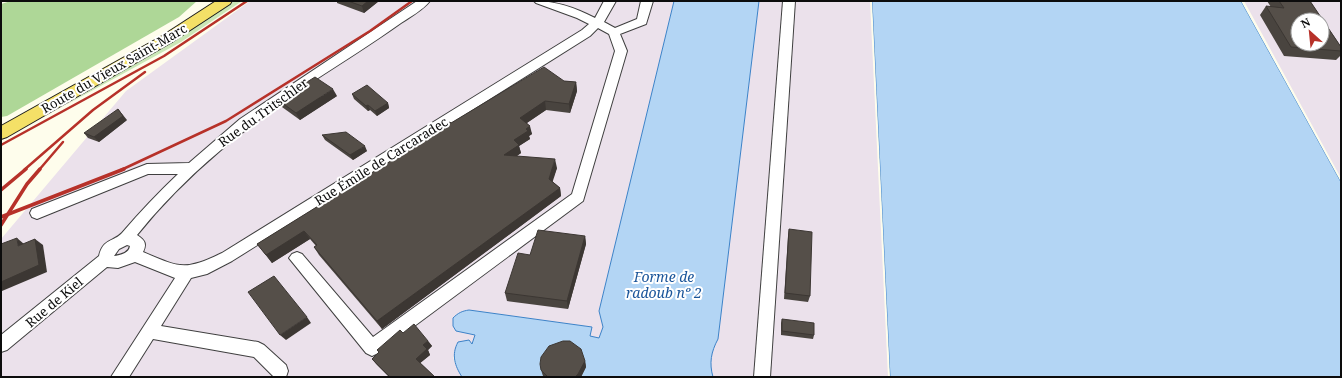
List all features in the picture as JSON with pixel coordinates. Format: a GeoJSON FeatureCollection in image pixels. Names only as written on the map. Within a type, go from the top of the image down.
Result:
{"type":"FeatureCollection","features":[{"type":"Feature","properties":{"kind":"main road","name":"Route du Vieux Saint-Marc"},"geometry":{"type":"LineString","coordinates":[[1,127],[59,96],[154,41],[216,1]]}},
{"type":"Feature","properties":{"kind":"main road","name":"Route du Vieux Saint-Marc"},"geometry":{"type":"LineString","coordinates":[[1,133],[168,39],[225,1]]}},
{"type":"Feature","properties":{"kind":"street"},"geometry":{"type":"LineString","coordinates":[[297,258],[372,348],[578,197],[620,51],[614,32],[605,12],[572,8],[540,1]]}},
{"type":"Feature","properties":{"kind":"street"},"geometry":{"type":"LineString","coordinates":[[560,1],[572,8]]}},
{"type":"Feature","properties":{"kind":"street"},"geometry":{"type":"LineString","coordinates":[[614,32],[642,21],[648,1]]}},
{"type":"Feature","properties":{"kind":"street"},"geometry":{"type":"LineString","coordinates":[[762,377],[789,1]]}},
{"type":"Feature","properties":{"kind":"street","name":"Rue du Tritschler"},"geometry":{"type":"LineString","coordinates":[[126,239],[135,225],[192,168],[223,140],[254,116],[423,2]]}},
{"type":"Feature","properties":{"kind":"street","name":"Rue Émile de Carcaradec"},"geometry":{"type":"LineString","coordinates":[[133,255],[172,271],[186,273],[210,266],[227,257],[586,33],[605,12]]}},
{"type":"Feature","properties":{"kind":"street"},"geometry":{"type":"LineString","coordinates":[[37,213],[147,169],[192,168]]}},
{"type":"Feature","properties":{"kind":"street"},"geometry":{"type":"LineString","coordinates":[[126,239],[132,239],[138,243],[138,247],[133,255],[118,263],[107,258],[106,255],[111,247],[116,243],[126,239]]}},
{"type":"Feature","properties":{"kind":"street","name":"Rue de Kiel"},"geometry":{"type":"LineString","coordinates":[[1,345],[107,258]]}},
{"type":"Feature","properties":{"kind":"street"},"geometry":{"type":"LineString","coordinates":[[119,377],[186,273]]}},
{"type":"Feature","properties":{"kind":"street"},"geometry":{"type":"LineString","coordinates":[[150,331],[258,350],[280,371]]}},
{"type":"Feature","properties":{"kind":"shaded area"},"geometry":{"type":"Polygon","coordinates":[[[250,1],[674,1],[599,311],[603,327],[599,338],[590,336],[591,327],[469,310],[459,313],[475,335],[472,344],[453,357],[462,377],[1,377],[1,239],[126,91],[250,1]]]}},
{"type":"Feature","properties":{"kind":"shaded area"},"geometry":{"type":"Polygon","coordinates":[[[759,1],[872,1],[890,377],[713,377],[711,370],[711,352],[718,339],[759,1]]]}},
{"type":"Feature","properties":{"kind":"shaded area"},"geometry":{"type":"Polygon","coordinates":[[[1241,1],[1341,1],[1341,182],[1241,1]]]}},
{"type":"Feature","properties":{"kind":"green space"},"geometry":{"type":"Polygon","coordinates":[[[11,1],[197,1],[179,17],[7,116],[1,117],[1,4],[11,1]]]}},
{"type":"Feature","properties":{"kind":"green space"},"geometry":{"type":"Polygon","coordinates":[[[235,1],[242,1],[181,42],[64,106],[151,54],[235,1]]]}},
{"type":"Feature","properties":{"kind":"water","name":"Forme de radoub nº 2"},"geometry":{"type":"Polygon","coordinates":[[[674,1],[759,1],[718,339],[711,358],[713,377],[462,377],[457,369],[454,356],[456,347],[458,342],[469,340],[472,344],[475,335],[456,331],[453,326],[453,318],[464,311],[469,310],[592,327],[590,336],[599,338],[603,327],[599,311],[674,1]]]}},
{"type":"Feature","properties":{"kind":"water"},"geometry":{"type":"Polygon","coordinates":[[[872,1],[1241,1],[1341,182],[1341,377],[890,377],[872,1]]]}},
{"type":"Feature","properties":{"kind":"pier"},"geometry":{"type":"Polygon","coordinates":[[[870,1],[872,1],[890,377],[888,377],[870,1]]]}},
{"type":"Feature","properties":{"kind":"pier"},"geometry":{"type":"Polygon","coordinates":[[[1241,1],[1244,1],[1341,178],[1341,182],[1241,1]]]}},
{"type":"Feature","properties":{"kind":"building"},"geometry":{"type":"Polygon","coordinates":[[[348,1],[368,1],[362,6],[348,1]]]}},
{"type":"Feature","properties":{"kind":"building"},"geometry":{"type":"Polygon","coordinates":[[[1279,1],[1310,1],[1317,12],[1290,12],[1290,45],[1266,6],[1284,8],[1279,1]]]}},
{"type":"Feature","properties":{"kind":"building"},"geometry":{"type":"Polygon","coordinates":[[[1330,31],[1341,47],[1341,51],[1330,50],[1330,31]]]}},
{"type":"Feature","properties":{"kind":"building"},"geometry":{"type":"Polygon","coordinates":[[[544,67],[564,81],[576,82],[569,104],[545,101],[520,118],[530,126],[526,129],[528,131],[514,140],[519,145],[504,155],[555,159],[549,179],[560,188],[377,321],[314,247],[317,245],[304,231],[266,255],[257,244],[439,131],[437,129],[450,122],[451,123],[544,67]]]}},
{"type":"Feature","properties":{"kind":"building"},"geometry":{"type":"Polygon","coordinates":[[[315,77],[333,89],[296,113],[278,100],[315,77]]]}},
{"type":"Feature","properties":{"kind":"building"},"geometry":{"type":"Polygon","coordinates":[[[367,85],[388,103],[375,111],[368,105],[366,106],[352,94],[367,85]]]}},
{"type":"Feature","properties":{"kind":"building"},"geometry":{"type":"Polygon","coordinates":[[[118,109],[123,116],[94,137],[84,133],[118,109]]]}},
{"type":"Feature","properties":{"kind":"building"},"geometry":{"type":"Polygon","coordinates":[[[346,132],[365,146],[350,155],[322,135],[346,132]]]}},
{"type":"Feature","properties":{"kind":"building"},"geometry":{"type":"Polygon","coordinates":[[[789,229],[812,232],[810,296],[785,293],[789,229]]]}},
{"type":"Feature","properties":{"kind":"building"},"geometry":{"type":"Polygon","coordinates":[[[538,230],[585,236],[567,301],[505,293],[518,253],[530,255],[538,230]]]}},
{"type":"Feature","properties":{"kind":"building"},"geometry":{"type":"Polygon","coordinates":[[[17,238],[18,246],[35,239],[39,265],[1,282],[1,244],[17,238]]]}},
{"type":"Feature","properties":{"kind":"building"},"geometry":{"type":"Polygon","coordinates":[[[274,276],[307,317],[280,335],[248,292],[274,276]]]}},
{"type":"Feature","properties":{"kind":"building"},"geometry":{"type":"Polygon","coordinates":[[[782,319],[814,323],[814,335],[782,331],[782,319]]]}},
{"type":"Feature","properties":{"kind":"building"},"geometry":{"type":"Polygon","coordinates":[[[414,324],[428,341],[423,345],[427,349],[416,359],[435,377],[390,377],[372,359],[379,352],[377,350],[400,330],[403,333],[414,324]]]}},
{"type":"Feature","properties":{"kind":"building"},"geometry":{"type":"Polygon","coordinates":[[[563,341],[570,341],[581,349],[585,361],[575,377],[548,377],[541,370],[541,357],[549,346],[563,341]]]}},
{"type":"Feature","properties":{"kind":"railway"},"geometry":{"type":"LineString","coordinates":[[1,145],[164,56],[247,1]]}},
{"type":"Feature","properties":{"kind":"railway"},"geometry":{"type":"LineString","coordinates":[[121,170],[226,121],[370,31],[412,1]]}},
{"type":"Feature","properties":{"kind":"railway"},"geometry":{"type":"LineString","coordinates":[[24,170],[93,110],[145,72]]}},
{"type":"Feature","properties":{"kind":"railway"},"geometry":{"type":"LineString","coordinates":[[39,170],[63,142]]}},
{"type":"Feature","properties":{"kind":"railway"},"geometry":{"type":"LineString","coordinates":[[1,190],[26,169]]}},
{"type":"Feature","properties":{"kind":"railway"},"geometry":{"type":"LineString","coordinates":[[8,214],[27,184],[40,169]]}},
{"type":"Feature","properties":{"kind":"railway"},"geometry":{"type":"LineString","coordinates":[[8,214],[124,169]]}},
{"type":"Feature","properties":{"kind":"railway"},"geometry":{"type":"LineString","coordinates":[[1,217],[8,214]]}},
{"type":"Feature","properties":{"kind":"railway"},"geometry":{"type":"LineString","coordinates":[[1,225],[8,214]]}}]}
